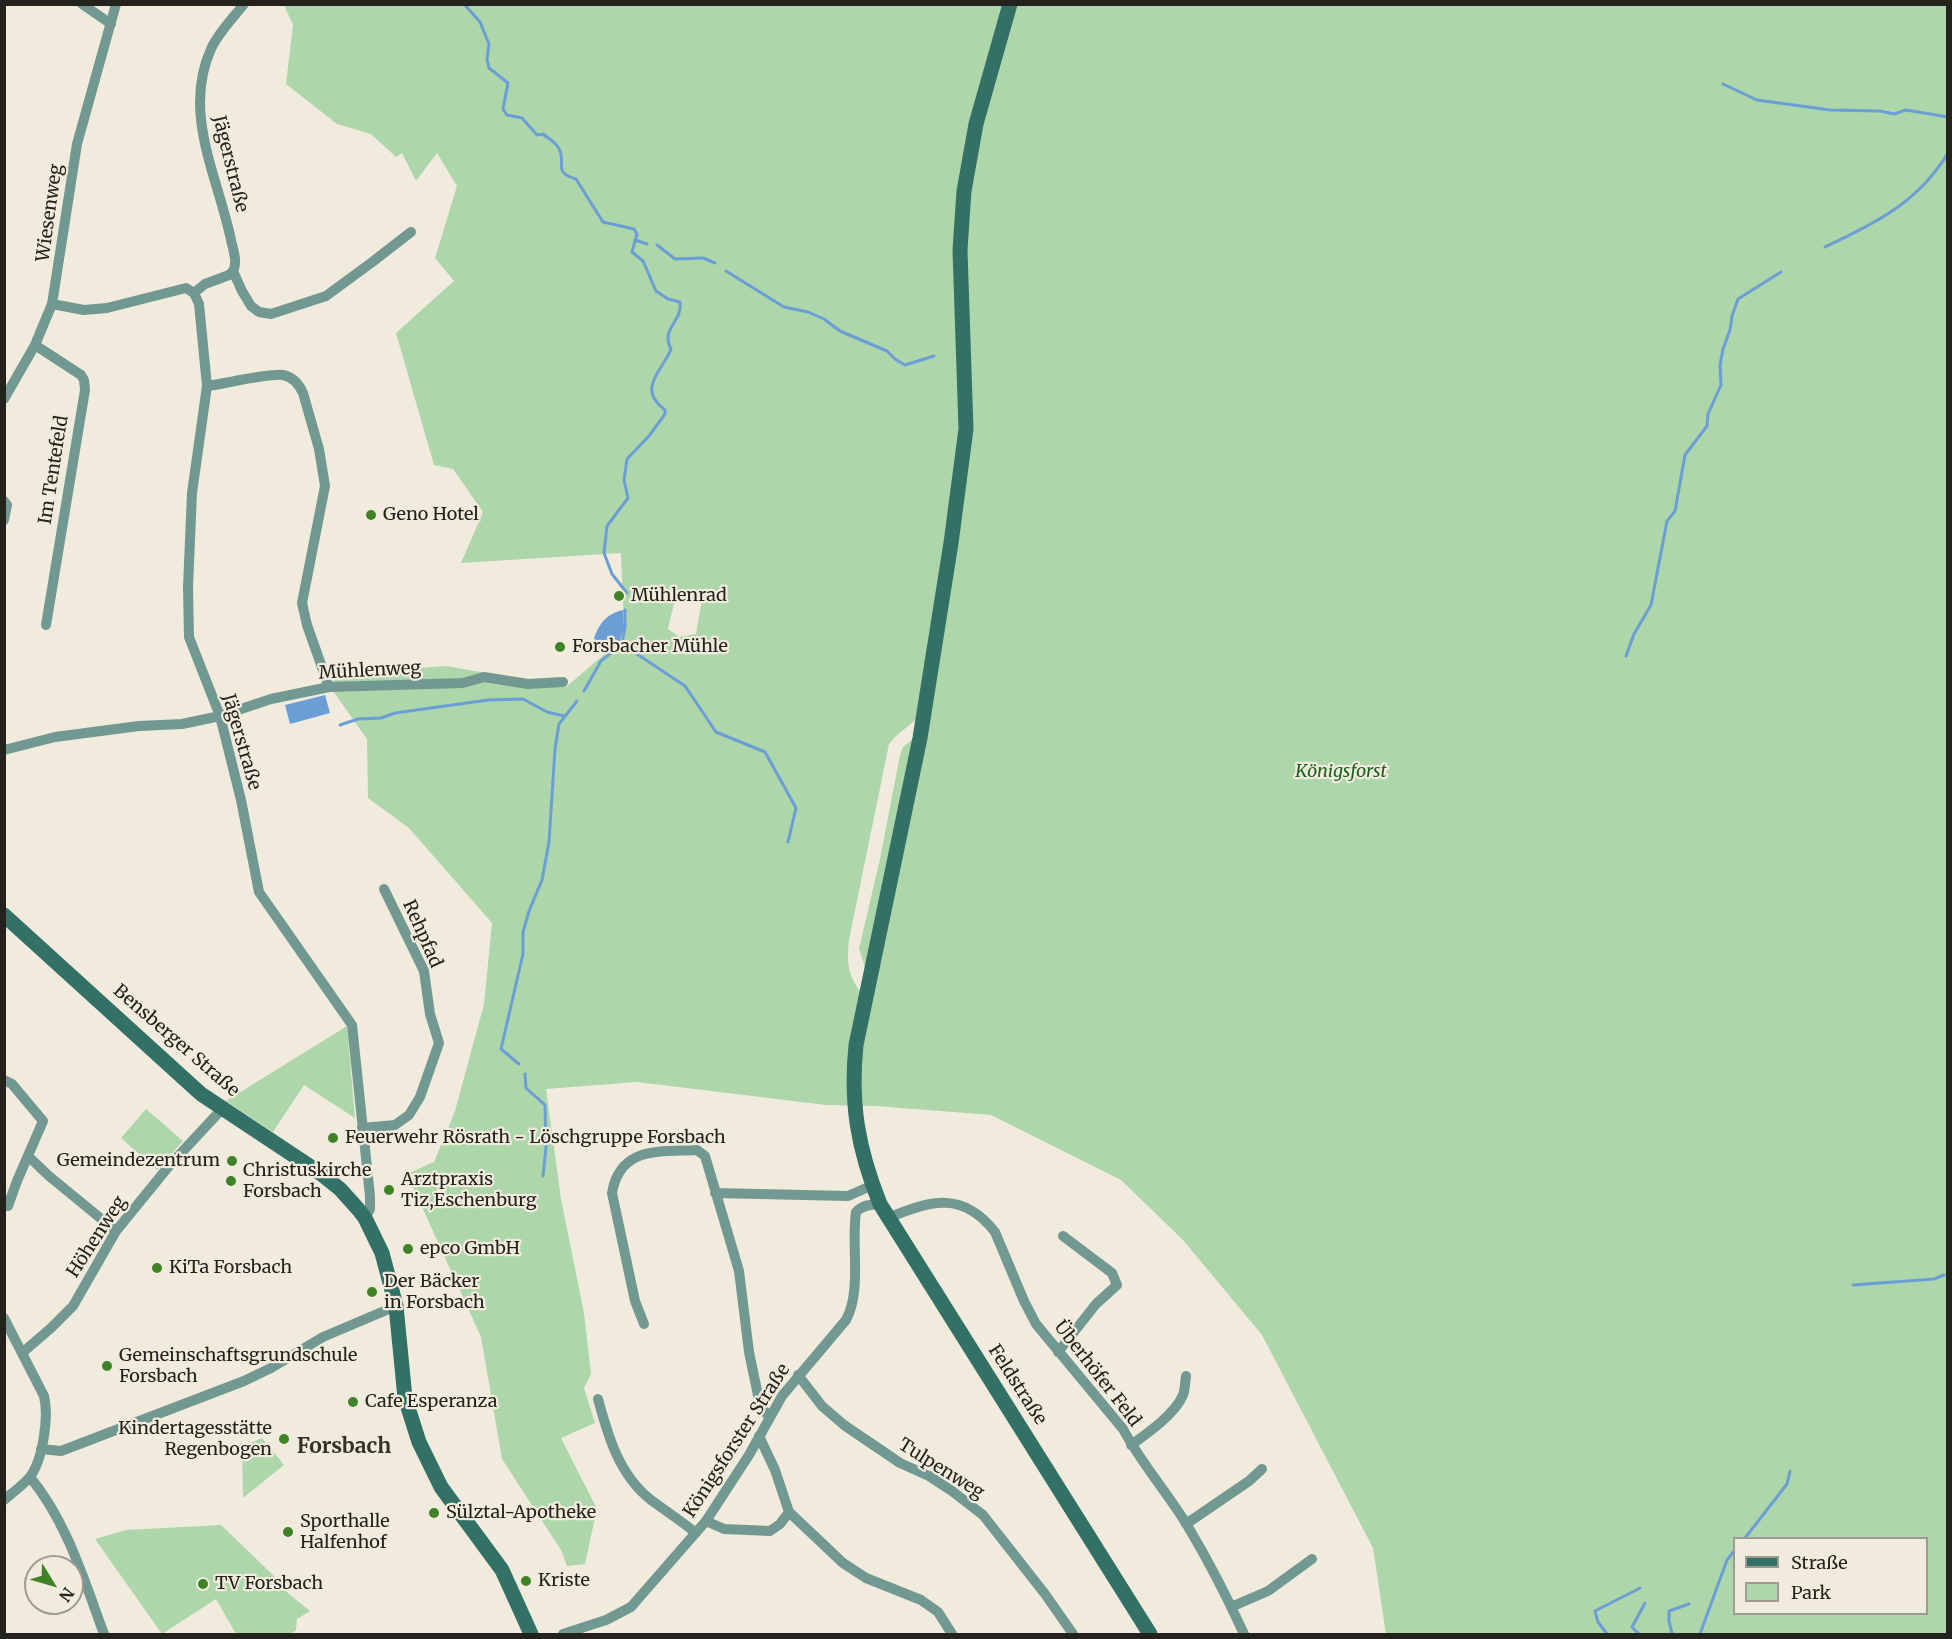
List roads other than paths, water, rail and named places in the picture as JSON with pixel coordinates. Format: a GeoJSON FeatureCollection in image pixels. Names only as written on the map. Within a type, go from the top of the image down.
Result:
{"type":"FeatureCollection","features":[{"type":"Feature","properties":{"kind":"main road","name":"Feldstraße"},"geometry":{"type":"LineString","coordinates":[[1010,4],[976,124],[964,191],[960,250],[967,408],[964,448],[925,710],[856,1045],[853,1091],[856,1126],[861,1151],[880,1204],[888,1218],[1150,1635]]}},
{"type":"Feature","properties":{"kind":"main road","name":"Bensberger Straße"},"geometry":{"type":"LineString","coordinates":[[4,915],[180,1076],[222,1109],[320,1173],[340,1189],[365,1218],[381,1253],[396,1306],[405,1398],[419,1442],[441,1487],[501,1570],[531,1635]]}},
{"type":"Feature","properties":{"kind":"street"},"geometry":{"type":"LineString","coordinates":[[82,4],[111,24]]}},
{"type":"Feature","properties":{"kind":"street","name":"Wiesenweg"},"geometry":{"type":"LineString","coordinates":[[4,399],[35,345],[52,304],[77,144],[116,4]]}},
{"type":"Feature","properties":{"kind":"street","name":"Jägerstraße"},"geometry":{"type":"LineString","coordinates":[[244,4],[211,48],[200,86],[200,117],[209,162],[227,219],[235,261],[233,271],[251,306],[259,312],[271,314],[326,296],[411,232]]}},
{"type":"Feature","properties":{"kind":"street"},"geometry":{"type":"LineString","coordinates":[[52,304],[71,310],[95,310],[177,289],[186,288],[194,293],[205,284],[229,275],[233,271]]}},
{"type":"Feature","properties":{"kind":"street","name":"Jägerstraße"},"geometry":{"type":"LineString","coordinates":[[194,293],[199,304],[207,386],[192,493],[188,587],[189,637],[220,716],[241,800],[259,892],[352,1025],[370,1209],[365,1218]]}},
{"type":"Feature","properties":{"kind":"street","name":"Im Tentefeld"},"geometry":{"type":"LineString","coordinates":[[35,345],[81,375],[85,390],[46,625]]}},
{"type":"Feature","properties":{"kind":"street"},"geometry":{"type":"LineString","coordinates":[[207,386],[276,375],[291,378],[300,386],[303,393],[319,449],[325,486],[302,603],[307,625],[329,687]]}},
{"type":"Feature","properties":{"kind":"street"},"geometry":{"type":"LineString","coordinates":[[4,501],[7,505],[4,520]]}},
{"type":"Feature","properties":{"kind":"street","name":"Mühlenweg"},"geometry":{"type":"LineString","coordinates":[[4,750],[55,737],[139,726],[182,724],[220,716],[271,699],[329,687],[463,683],[484,677],[528,684],[563,682]]}},
{"type":"Feature","properties":{"kind":"street","name":"Rehpfad"},"geometry":{"type":"LineString","coordinates":[[362,1128],[395,1125],[409,1115],[420,1096],[439,1042],[430,1014],[424,971],[384,889]]}},
{"type":"Feature","properties":{"kind":"street"},"geometry":{"type":"LineString","coordinates":[[4,1080],[12,1084],[43,1121],[8,1206]]}},
{"type":"Feature","properties":{"kind":"street","name":"Höhenweg"},"geometry":{"type":"LineString","coordinates":[[22,1353],[51,1329],[73,1306],[116,1231],[169,1166],[222,1109]]}},
{"type":"Feature","properties":{"kind":"street"},"geometry":{"type":"LineString","coordinates":[[644,1324],[635,1302],[612,1194],[618,1174],[628,1161],[642,1154],[697,1150],[705,1156],[739,1271],[745,1325],[760,1405],[769,1417]]}},
{"type":"Feature","properties":{"kind":"street"},"geometry":{"type":"LineString","coordinates":[[28,1156],[116,1231]]}},
{"type":"Feature","properties":{"kind":"street"},"geometry":{"type":"LineString","coordinates":[[715,1193],[848,1196],[873,1185]]}},
{"type":"Feature","properties":{"kind":"street","name":"Königsforster Straße"},"geometry":{"type":"LineString","coordinates":[[563,1635],[606,1620],[631,1607],[706,1521],[749,1455],[782,1396],[842,1327],[850,1311],[853,1293],[855,1212],[853,1201],[848,1196]]}},
{"type":"Feature","properties":{"kind":"street","name":"Überhöfer Feld"},"geometry":{"type":"LineString","coordinates":[[888,1218],[915,1206],[940,1202],[963,1206],[980,1216],[995,1232],[1024,1302],[1036,1324],[1123,1429],[1131,1445],[1186,1524],[1244,1635]]}},
{"type":"Feature","properties":{"kind":"street"},"geometry":{"type":"LineString","coordinates":[[855,1212],[860,1207],[880,1204]]}},
{"type":"Feature","properties":{"kind":"street"},"geometry":{"type":"LineString","coordinates":[[1058,1352],[1096,1304],[1117,1285],[1112,1273],[1063,1236]]}},
{"type":"Feature","properties":{"kind":"street"},"geometry":{"type":"LineString","coordinates":[[41,1449],[61,1451],[196,1401],[271,1368],[322,1337],[396,1306]]}},
{"type":"Feature","properties":{"kind":"street"},"geometry":{"type":"LineString","coordinates":[[4,1500],[30,1477],[37,1464],[46,1406],[44,1396],[6,1325]]}},
{"type":"Feature","properties":{"kind":"street","name":"Tulpenweg"},"geometry":{"type":"LineString","coordinates":[[798,1375],[822,1406],[844,1425],[900,1463],[929,1476],[983,1515],[1045,1594],[1073,1635]]}},
{"type":"Feature","properties":{"kind":"street"},"geometry":{"type":"LineString","coordinates":[[1131,1445],[1153,1430],[1178,1402],[1183,1395],[1185,1376]]}},
{"type":"Feature","properties":{"kind":"street"},"geometry":{"type":"LineString","coordinates":[[598,1399],[606,1432],[617,1458],[630,1479],[650,1499],[696,1533]]}},
{"type":"Feature","properties":{"kind":"street"},"geometry":{"type":"LineString","coordinates":[[759,1436],[775,1470],[789,1512],[843,1563],[858,1573],[921,1600],[938,1612],[952,1635]]}},
{"type":"Feature","properties":{"kind":"street"},"geometry":{"type":"LineString","coordinates":[[1186,1524],[1249,1481],[1262,1468]]}},
{"type":"Feature","properties":{"kind":"street"},"geometry":{"type":"LineString","coordinates":[[30,1477],[69,1541],[104,1635]]}},
{"type":"Feature","properties":{"kind":"street"},"geometry":{"type":"LineString","coordinates":[[706,1521],[724,1529],[770,1531],[780,1524],[789,1512]]}},
{"type":"Feature","properties":{"kind":"street"},"geometry":{"type":"LineString","coordinates":[[1231,1607],[1268,1591],[1312,1559]]}},
{"type":"Feature","properties":{"kind":"water"},"geometry":{"type":"Polygon","coordinates":[[[623,610],[624,627],[620,641],[601,652],[594,638],[599,628],[608,617],[623,610]]]}},
{"type":"Feature","properties":{"kind":"water"},"geometry":{"type":"Polygon","coordinates":[[[325,695],[330,713],[290,724],[285,705],[325,695]]]}},
{"type":"Feature","properties":{"kind":"waterway"},"geometry":{"type":"LineString","coordinates":[[464,4],[480,22],[489,44],[487,59],[489,68],[508,83],[503,109],[507,115],[522,118],[537,135],[543,134],[555,143],[561,152],[562,170],[568,176],[576,179],[603,222],[634,229],[637,234],[632,252],[643,261],[656,291],[668,299],[680,302],[678,315],[668,336],[671,349],[652,387],[652,394],[665,410],[665,414],[649,436],[627,459],[624,480],[628,498],[607,526],[604,553],[612,574],[627,593]]}},
{"type":"Feature","properties":{"kind":"waterway"},"geometry":{"type":"LineString","coordinates":[[1723,84],[1757,100],[1830,110],[1880,111],[1894,114],[1906,110],[1948,117]]}},
{"type":"Feature","properties":{"kind":"waterway"},"geometry":{"type":"LineString","coordinates":[[1825,247],[1878,220],[1909,199],[1936,171],[1948,153]]}},
{"type":"Feature","properties":{"kind":"waterway"},"geometry":{"type":"LineString","coordinates":[[635,240],[647,244]]}},
{"type":"Feature","properties":{"kind":"waterway"},"geometry":{"type":"LineString","coordinates":[[657,245],[675,259],[703,258],[715,263]]}},
{"type":"Feature","properties":{"kind":"waterway"},"geometry":{"type":"LineString","coordinates":[[726,271],[784,307],[808,312],[824,319],[840,331],[887,351],[905,365],[934,356]]}},
{"type":"Feature","properties":{"kind":"waterway"},"geometry":{"type":"LineString","coordinates":[[1626,656],[1634,634],[1651,605],[1667,521],[1675,511],[1685,455],[1707,426],[1708,414],[1721,385],[1720,365],[1723,349],[1738,299],[1781,272]]}},
{"type":"Feature","properties":{"kind":"waterway"},"geometry":{"type":"LineString","coordinates":[[584,691],[601,661],[622,644],[625,610]]}},
{"type":"Feature","properties":{"kind":"waterway"},"geometry":{"type":"LineString","coordinates":[[622,644],[685,686],[716,732],[765,752],[796,808],[788,842]]}},
{"type":"Feature","properties":{"kind":"waterway"},"geometry":{"type":"LineString","coordinates":[[340,725],[358,719],[381,718],[395,713],[488,700],[523,699],[547,712],[564,716]]}},
{"type":"Feature","properties":{"kind":"waterway"},"geometry":{"type":"LineString","coordinates":[[519,1064],[501,1049],[523,954],[523,932],[542,880],[549,842],[555,749],[559,724],[577,701]]}},
{"type":"Feature","properties":{"kind":"waterway"},"geometry":{"type":"LineString","coordinates":[[525,1074],[526,1088],[545,1105],[546,1147],[543,1176]]}},
{"type":"Feature","properties":{"kind":"waterway"},"geometry":{"type":"LineString","coordinates":[[1853,1285],[1934,1279],[1944,1275]]}},
{"type":"Feature","properties":{"kind":"waterway"},"geometry":{"type":"LineString","coordinates":[[1746,1537],[1787,1484],[1790,1471]]}},
{"type":"Feature","properties":{"kind":"waterway"},"geometry":{"type":"LineString","coordinates":[[1700,1634],[1727,1560],[1733,1552]]}},
{"type":"Feature","properties":{"kind":"waterway"},"geometry":{"type":"LineString","coordinates":[[1607,1634],[1598,1622],[1595,1611],[1640,1588]]}},
{"type":"Feature","properties":{"kind":"waterway"},"geometry":{"type":"LineString","coordinates":[[1639,1634],[1632,1627],[1645,1603]]}},
{"type":"Feature","properties":{"kind":"waterway"},"geometry":{"type":"LineString","coordinates":[[1672,1634],[1669,1611],[1689,1604]]}},
{"type":"Feature","properties":{"kind":"place","name":"Geno Hotel"},"geometry":{"type":"Point","coordinates":[371,515]}},
{"type":"Feature","properties":{"kind":"place","name":"Mühlenrad"},"geometry":{"type":"Point","coordinates":[619,596]}},
{"type":"Feature","properties":{"kind":"place","name":"Forsbacher Mühle"},"geometry":{"type":"Point","coordinates":[560,647]}},
{"type":"Feature","properties":{"kind":"place","name":"Feuerwehr Rösrath - Löschgruppe Forsbach"},"geometry":{"type":"Point","coordinates":[333,1138]}},
{"type":"Feature","properties":{"kind":"place","name":"Gemeindezentrum"},"geometry":{"type":"Point","coordinates":[232,1161]}},
{"type":"Feature","properties":{"kind":"place","name":"Christuskirche Forsbach"},"geometry":{"type":"Point","coordinates":[231,1181]}},
{"type":"Feature","properties":{"kind":"place","name":"Arztpraxis Tiz,Eschenburg"},"geometry":{"type":"Point","coordinates":[389,1190]}},
{"type":"Feature","properties":{"kind":"place","name":"epco GmbH"},"geometry":{"type":"Point","coordinates":[408,1249]}},
{"type":"Feature","properties":{"kind":"place","name":"KiTa Forsbach"},"geometry":{"type":"Point","coordinates":[157,1268]}},
{"type":"Feature","properties":{"kind":"place","name":"Der Bäcker in Forsbach"},"geometry":{"type":"Point","coordinates":[372,1292]}},
{"type":"Feature","properties":{"kind":"place","name":"Gemeinschaftsgrundschule Forsbach"},"geometry":{"type":"Point","coordinates":[107,1366]}},
{"type":"Feature","properties":{"kind":"place","name":"Cafe Esperanza"},"geometry":{"type":"Point","coordinates":[353,1402]}},
{"type":"Feature","properties":{"kind":"place","name":"Kindertagesstätte Regenbogen"},"geometry":{"type":"Point","coordinates":[284,1439]}},
{"type":"Feature","properties":{"kind":"place","name":"Sülztal-Apotheke"},"geometry":{"type":"Point","coordinates":[434,1513]}},
{"type":"Feature","properties":{"kind":"place","name":"Sporthalle Halfenhof"},"geometry":{"type":"Point","coordinates":[288,1532]}},
{"type":"Feature","properties":{"kind":"place","name":"Kriste"},"geometry":{"type":"Point","coordinates":[526,1581]}},
{"type":"Feature","properties":{"kind":"place","name":"TV Forsbach"},"geometry":{"type":"Point","coordinates":[203,1584]}},
{"type":"Feature","properties":{"kind":"district","name":"Forsbach"},"geometry":{"type":"Point","coordinates":[344,1447]}},
{"type":"Feature","properties":{"kind":"park label","name":"Königsforst"},"geometry":{"type":"Point","coordinates":[1341,772]}}]}
